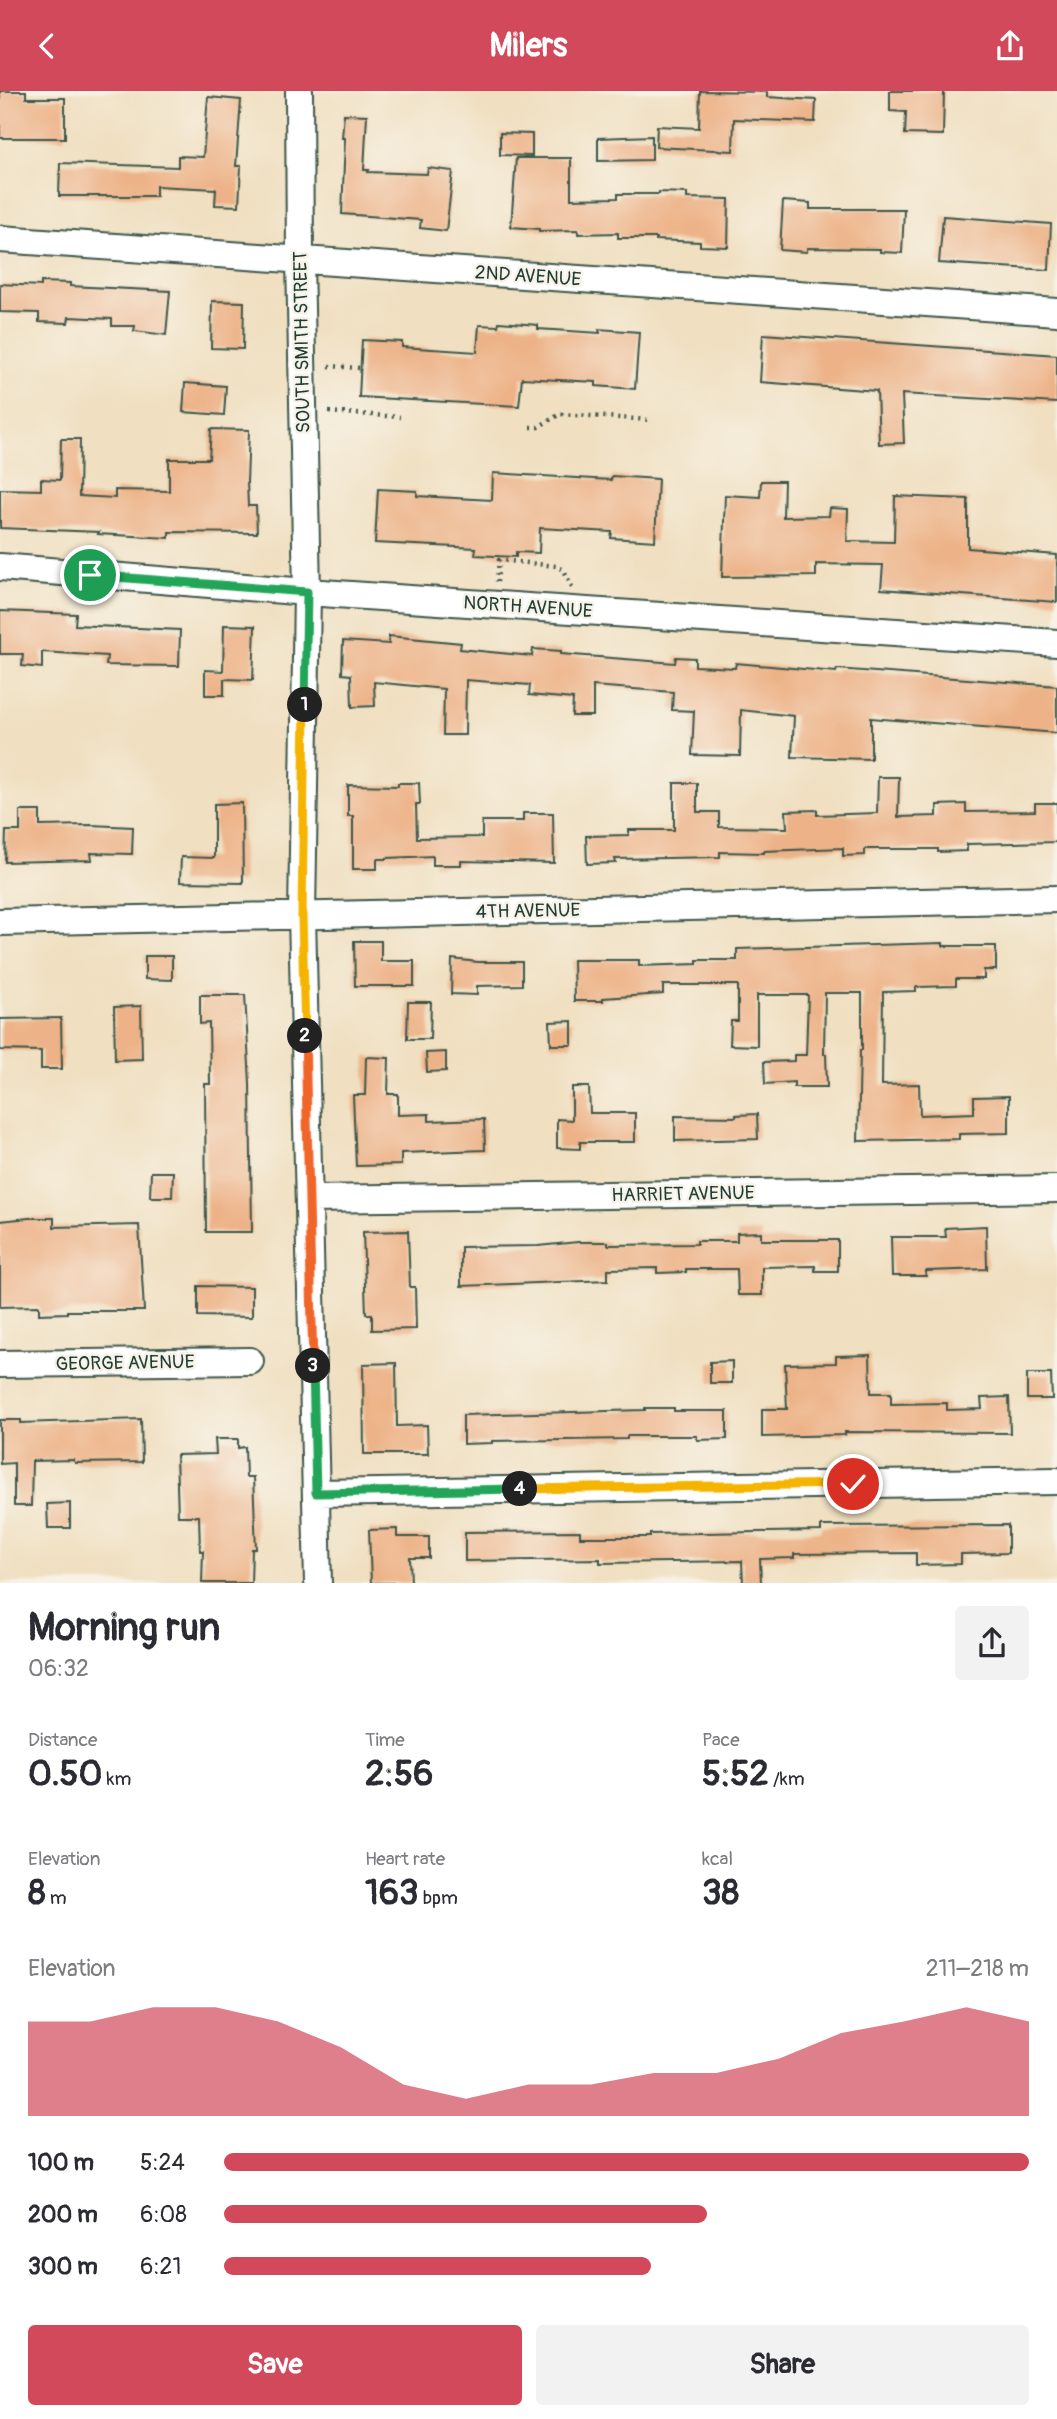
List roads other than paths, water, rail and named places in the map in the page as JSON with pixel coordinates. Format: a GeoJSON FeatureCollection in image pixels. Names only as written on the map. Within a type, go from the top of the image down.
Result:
{"type":"FeatureCollection","features":[{"type":"Feature","properties":{"kind":"street","name":"SOUTH SMITH STREET"},"geometry":{"type":"LineString","coordinates":[[299,91],[307,592],[302,916],[318,1583]]}},
{"type":"Feature","properties":{"kind":"street","name":"2ND AVENUE"},"geometry":{"type":"LineString","coordinates":[[0,239],[1057,312]]}},
{"type":"Feature","properties":{"kind":"street","name":"NORTH AVENUE"},"geometry":{"type":"LineString","coordinates":[[0,568],[307,592],[1057,643]]}},
{"type":"Feature","properties":{"kind":"street","name":"4TH AVENUE"},"geometry":{"type":"LineString","coordinates":[[0,922],[1057,899]]}},
{"type":"Feature","properties":{"kind":"street","name":"HARRIET AVENUE"},"geometry":{"type":"LineString","coordinates":[[309,1199],[1057,1189]]}},
{"type":"Feature","properties":{"kind":"street","name":"GEORGE AVENUE"},"geometry":{"type":"LineString","coordinates":[[0,1364],[250,1361]]}},
{"type":"Feature","properties":{"kind":"street"},"geometry":{"type":"LineString","coordinates":[[316,1493],[1057,1481]]}}]}
